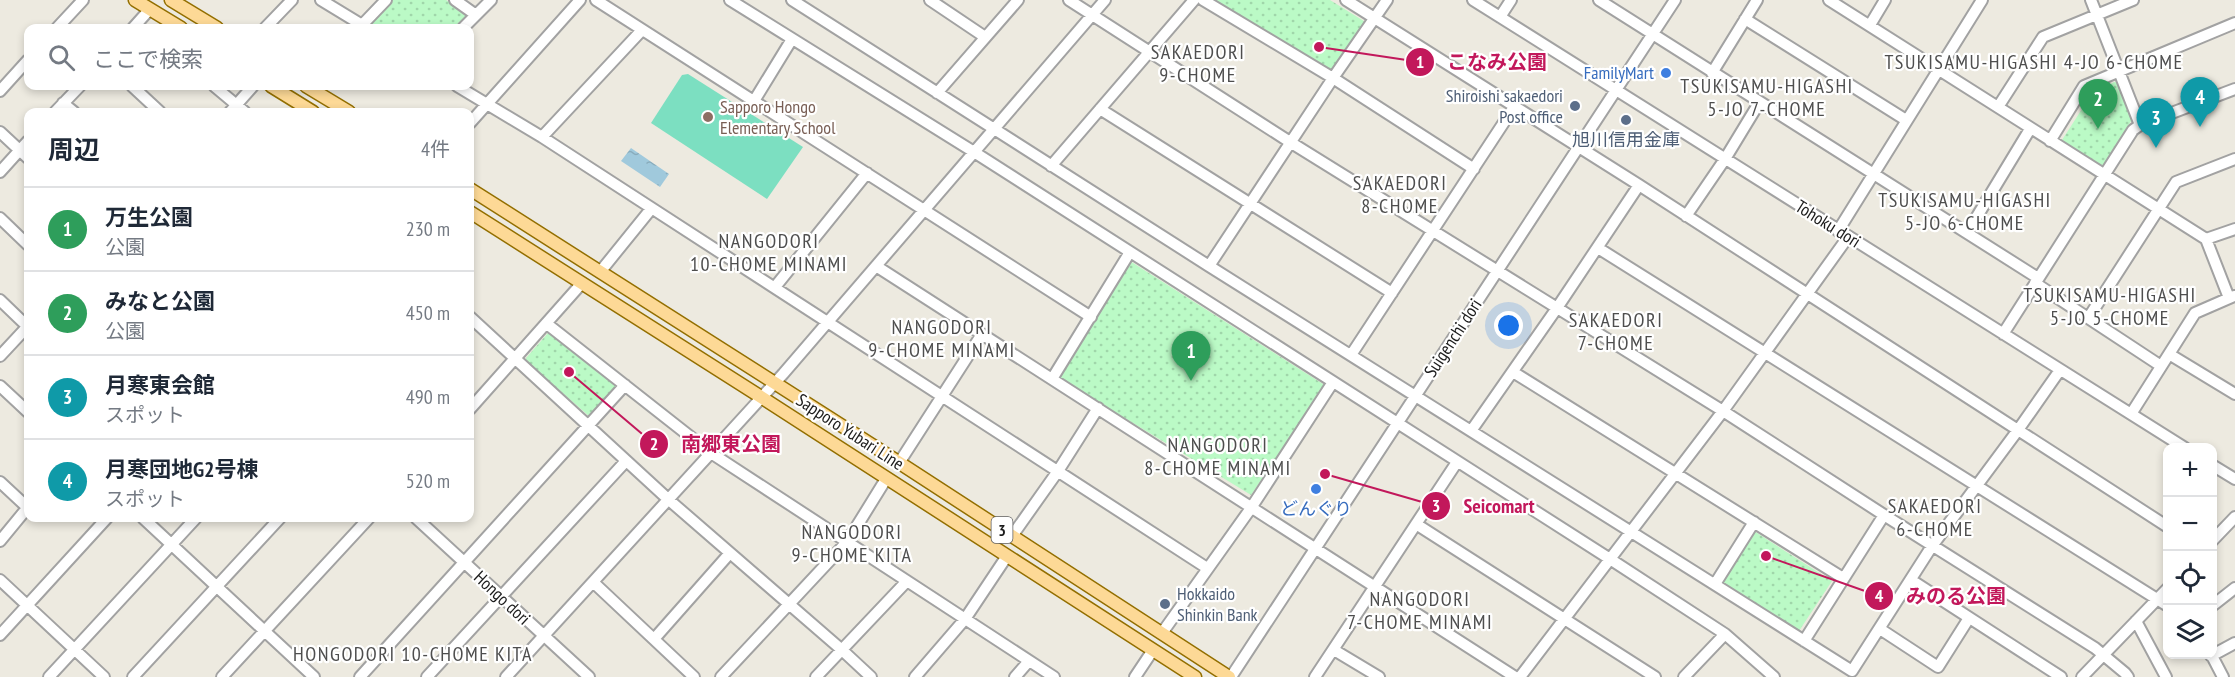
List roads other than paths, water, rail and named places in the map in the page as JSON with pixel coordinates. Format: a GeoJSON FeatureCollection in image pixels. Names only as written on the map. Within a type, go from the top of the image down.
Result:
{"type":"FeatureCollection","features":[{"type":"Feature","properties":{"kind":"main road"},"geometry":{"type":"LineString","coordinates":[[135,0],[174,24]]}},
{"type":"Feature","properties":{"kind":"main road"},"geometry":{"type":"LineString","coordinates":[[171,0],[210,24]]}},
{"type":"Feature","properties":{"kind":"main road"},"geometry":{"type":"LineString","coordinates":[[277,90],[307,108]]}},
{"type":"Feature","properties":{"kind":"main road"},"geometry":{"type":"LineString","coordinates":[[313,90],[342,108]]}},
{"type":"Feature","properties":{"kind":"main road","name":"Sapporo Yubari Line"},"geometry":{"type":"LineString","coordinates":[[474,192],[1230,677]]}},
{"type":"Feature","properties":{"kind":"main road","name":"Sapporo Yubari Line"},"geometry":{"type":"LineString","coordinates":[[474,215],[1194,677]]}},
{"type":"Feature","properties":{"kind":"street"},"geometry":{"type":"LineString","coordinates":[[61,24],[83,0]]}},
{"type":"Feature","properties":{"kind":"street"},"geometry":{"type":"LineString","coordinates":[[269,24],[292,0]]}},
{"type":"Feature","properties":{"kind":"street"},"geometry":{"type":"LineString","coordinates":[[321,0],[359,24]]}},
{"type":"Feature","properties":{"kind":"street"},"geometry":{"type":"LineString","coordinates":[[366,24],[386,0]]}},
{"type":"Feature","properties":{"kind":"street"},"geometry":{"type":"LineString","coordinates":[[455,0],[476,15]]}},
{"type":"Feature","properties":{"kind":"street"},"geometry":{"type":"LineString","coordinates":[[467,24],[490,0]]}},
{"type":"Feature","properties":{"kind":"street"},"geometry":{"type":"LineString","coordinates":[[474,119],[580,0]]}},
{"type":"Feature","properties":{"kind":"street"},"geometry":{"type":"LineString","coordinates":[[596,0],[1091,317]]}},
{"type":"Feature","properties":{"kind":"street"},"geometry":{"type":"LineString","coordinates":[[730,0],[978,149],[1130,252],[1333,382],[1400,418],[1457,462],[1614,555],[1725,634],[1774,677]]}},
{"type":"Feature","properties":{"kind":"street"},"geometry":{"type":"LineString","coordinates":[[930,0],[985,37]]}},
{"type":"Feature","properties":{"kind":"street"},"geometry":{"type":"LineString","coordinates":[[937,93],[1017,0]]}},
{"type":"Feature","properties":{"kind":"street"},"geometry":{"type":"LineString","coordinates":[[1069,0],[1290,142],[1723,411],[2104,654],[2128,677]]}},
{"type":"Feature","properties":{"kind":"street"},"geometry":{"type":"LineString","coordinates":[[506,677],[774,383],[926,210],[1105,0]]}},
{"type":"Feature","properties":{"kind":"street"},"geometry":{"type":"LineString","coordinates":[[1051,166],[1194,0]]}},
{"type":"Feature","properties":{"kind":"street"},"geometry":{"type":"LineString","coordinates":[[1203,0],[1333,78],[1474,169]]}},
{"type":"Feature","properties":{"kind":"street"},"geometry":{"type":"LineString","coordinates":[[1346,0],[1639,185],[2163,524]]}},
{"type":"Feature","properties":{"kind":"street"},"geometry":{"type":"LineString","coordinates":[[1209,266],[1387,0]]}},
{"type":"Feature","properties":{"kind":"street","name":"Tohoku dori"},"geometry":{"type":"LineString","coordinates":[[1473,0],[2178,443]]}},
{"type":"Feature","properties":{"kind":"street"},"geometry":{"type":"LineString","coordinates":[[1500,17],[1511,0]]}},
{"type":"Feature","properties":{"kind":"street"},"geometry":{"type":"LineString","coordinates":[[1599,0],[1967,233],[2161,366]]}},
{"type":"Feature","properties":{"kind":"street","name":"Suigenchi dori"},"geometry":{"type":"LineString","coordinates":[[1230,677],[1675,0]]}},
{"type":"Feature","properties":{"kind":"street"},"geometry":{"type":"LineString","coordinates":[[1712,73],[1757,0]]}},
{"type":"Feature","properties":{"kind":"street"},"geometry":{"type":"LineString","coordinates":[[1829,0],[2206,239],[2232,297],[2195,313],[2131,414]]}},
{"type":"Feature","properties":{"kind":"street"},"geometry":{"type":"LineString","coordinates":[[1870,25],[1885,0]]}},
{"type":"Feature","properties":{"kind":"street"},"geometry":{"type":"LineString","coordinates":[[1838,231],[1872,173],[1982,0]]}},
{"type":"Feature","properties":{"kind":"street"},"geometry":{"type":"LineString","coordinates":[[2091,0],[2140,125]]}},
{"type":"Feature","properties":{"kind":"street"},"geometry":{"type":"LineString","coordinates":[[1998,107],[2043,37],[2133,0]]}},
{"type":"Feature","properties":{"kind":"street"},"geometry":{"type":"LineString","coordinates":[[797,2],[994,131],[1852,671],[1932,546],[2060,370]]}},
{"type":"Feature","properties":{"kind":"street"},"geometry":{"type":"LineString","coordinates":[[138,24],[150,9]]}},
{"type":"Feature","properties":{"kind":"street"},"geometry":{"type":"LineString","coordinates":[[1745,19],[1906,120]]}},
{"type":"Feature","properties":{"kind":"street"},"geometry":{"type":"LineString","coordinates":[[2050,141],[2084,87],[2235,23]]}},
{"type":"Feature","properties":{"kind":"street"},"geometry":{"type":"LineString","coordinates":[[542,137],[642,30]]}},
{"type":"Feature","properties":{"kind":"street"},"geometry":{"type":"LineString","coordinates":[[754,101],[792,39]]}},
{"type":"Feature","properties":{"kind":"street"},"geometry":{"type":"LineString","coordinates":[[0,91],[24,64]]}},
{"type":"Feature","properties":{"kind":"street"},"geometry":{"type":"LineString","coordinates":[[2003,334],[2133,130],[2140,125],[2235,89]]}},
{"type":"Feature","properties":{"kind":"street"},"geometry":{"type":"LineString","coordinates":[[59,108],[76,90]]}},
{"type":"Feature","properties":{"kind":"street"},"geometry":{"type":"LineString","coordinates":[[136,90],[156,108]]}},
{"type":"Feature","properties":{"kind":"street"},"geometry":{"type":"LineString","coordinates":[[218,90],[235,108]]}},
{"type":"Feature","properties":{"kind":"street"},"geometry":{"type":"LineString","coordinates":[[238,108],[250,90]]}},
{"type":"Feature","properties":{"kind":"street"},"geometry":{"type":"LineString","coordinates":[[464,90],[542,137],[1207,567]]}},
{"type":"Feature","properties":{"kind":"street"},"geometry":{"type":"LineString","coordinates":[[63,103],[69,108]]}},
{"type":"Feature","properties":{"kind":"street"},"geometry":{"type":"LineString","coordinates":[[1686,216],[1725,159],[1759,103]]}},
{"type":"Feature","properties":{"kind":"street"},"geometry":{"type":"LineString","coordinates":[[1352,355],[1514,107]]}},
{"type":"Feature","properties":{"kind":"street"},"geometry":{"type":"LineString","coordinates":[[1100,109],[1392,293]]}},
{"type":"Feature","properties":{"kind":"street"},"geometry":{"type":"LineString","coordinates":[[1967,233],[2030,129]]}},
{"type":"Feature","properties":{"kind":"street"},"geometry":{"type":"LineString","coordinates":[[0,132],[24,154],[0,172]]}},
{"type":"Feature","properties":{"kind":"street"},"geometry":{"type":"LineString","coordinates":[[2089,317],[2176,182],[2235,159]]}},
{"type":"Feature","properties":{"kind":"street"},"geometry":{"type":"LineString","coordinates":[[775,287],[867,173]]}},
{"type":"Feature","properties":{"kind":"street"},"geometry":{"type":"LineString","coordinates":[[1471,431],[1639,185]]}},
{"type":"Feature","properties":{"kind":"street"},"geometry":{"type":"LineString","coordinates":[[600,272],[651,209]]}},
{"type":"Feature","properties":{"kind":"street"},"geometry":{"type":"LineString","coordinates":[[0,218],[24,241]]}},
{"type":"Feature","properties":{"kind":"street"},"geometry":{"type":"LineString","coordinates":[[2206,239],[2235,229]]}},
{"type":"Feature","properties":{"kind":"street"},"geometry":{"type":"LineString","coordinates":[[876,266],[1374,588],[1518,677],[1723,411],[1848,237]]}},
{"type":"Feature","properties":{"kind":"street"},"geometry":{"type":"LineString","coordinates":[[1598,248],[2166,605]]}},
{"type":"Feature","properties":{"kind":"street"},"geometry":{"type":"LineString","coordinates":[[1052,379],[1130,252]]}},
{"type":"Feature","properties":{"kind":"street"},"geometry":{"type":"LineString","coordinates":[[474,405],[582,283]]}},
{"type":"Feature","properties":{"kind":"street"},"geometry":{"type":"LineString","coordinates":[[0,300],[24,322]]}},
{"type":"Feature","properties":{"kind":"street"},"geometry":{"type":"LineString","coordinates":[[474,321],[669,500],[871,677]]}},
{"type":"Feature","properties":{"kind":"street"},"geometry":{"type":"LineString","coordinates":[[547,324],[711,453],[1054,677]]}},
{"type":"Feature","properties":{"kind":"street"},"geometry":{"type":"LineString","coordinates":[[0,356],[24,330]]}},
{"type":"Feature","properties":{"kind":"street"},"geometry":{"type":"LineString","coordinates":[[899,463],[982,334]]}},
{"type":"Feature","properties":{"kind":"street"},"geometry":{"type":"LineString","coordinates":[[2169,354],[2234,391]]}},
{"type":"Feature","properties":{"kind":"street"},"geometry":{"type":"LineString","coordinates":[[1513,372],[1844,578]]}},
{"type":"Feature","properties":{"kind":"street"},"geometry":{"type":"LineString","coordinates":[[1162,633],[1251,508],[1333,382]]}},
{"type":"Feature","properties":{"kind":"street"},"geometry":{"type":"LineString","coordinates":[[360,677],[625,385]]}},
{"type":"Feature","properties":{"kind":"street"},"geometry":{"type":"LineString","coordinates":[[0,386],[24,408]]}},
{"type":"Feature","properties":{"kind":"street"},"geometry":{"type":"LineString","coordinates":[[1012,536],[1058,471],[1098,408]]}},
{"type":"Feature","properties":{"kind":"street"},"geometry":{"type":"LineString","coordinates":[[427,677],[626,460]]}},
{"type":"Feature","properties":{"kind":"street"},"geometry":{"type":"LineString","coordinates":[[1315,677],[1457,462]]}},
{"type":"Feature","properties":{"kind":"street"},"geometry":{"type":"LineString","coordinates":[[2217,468],[2235,479]]}},
{"type":"Feature","properties":{"kind":"street"},"geometry":{"type":"LineString","coordinates":[[721,677],[847,542],[886,479]]}},
{"type":"Feature","properties":{"kind":"street"},"geometry":{"type":"LineString","coordinates":[[0,482],[24,503]]}},
{"type":"Feature","properties":{"kind":"street"},"geometry":{"type":"LineString","coordinates":[[0,541],[24,512]]}},
{"type":"Feature","properties":{"kind":"street"},"geometry":{"type":"LineString","coordinates":[[1804,641],[1884,515]]}},
{"type":"Feature","properties":{"kind":"street"},"geometry":{"type":"LineString","coordinates":[[2217,536],[2235,517]]}},
{"type":"Feature","properties":{"kind":"street"},"geometry":{"type":"LineString","coordinates":[[0,635],[103,522]]}},
{"type":"Feature","properties":{"kind":"street"},"geometry":{"type":"LineString","coordinates":[[147,522],[314,677]]}},
{"type":"Feature","properties":{"kind":"street"},"geometry":{"type":"LineString","coordinates":[[49,677],[192,522]]}},
{"type":"Feature","properties":{"kind":"street"},"geometry":{"type":"LineString","coordinates":[[133,677],[276,522]]}},
{"type":"Feature","properties":{"kind":"street"},"geometry":{"type":"LineString","coordinates":[[222,677],[365,522]]}},
{"type":"Feature","properties":{"kind":"street","name":"Hongo dori"},"geometry":{"type":"LineString","coordinates":[[420,522],[589,677]]}},
{"type":"Feature","properties":{"kind":"street"},"geometry":{"type":"LineString","coordinates":[[1715,584],[1754,522]]}},
{"type":"Feature","properties":{"kind":"street"},"geometry":{"type":"LineString","coordinates":[[1416,524],[1565,617],[1655,677]]}},
{"type":"Feature","properties":{"kind":"street"},"geometry":{"type":"LineString","coordinates":[[654,639],[730,553]]}},
{"type":"Feature","properties":{"kind":"street"},"geometry":{"type":"LineString","coordinates":[[915,677],[965,619],[1007,556]]}},
{"type":"Feature","properties":{"kind":"street"},"geometry":{"type":"LineString","coordinates":[[0,580],[104,677]]}},
{"type":"Feature","properties":{"kind":"street"},"geometry":{"type":"LineString","coordinates":[[1911,580],[2061,677]]}},
{"type":"Feature","properties":{"kind":"street"},"geometry":{"type":"LineString","coordinates":[[816,677],[907,581]]}},
{"type":"Feature","properties":{"kind":"street"},"geometry":{"type":"LineString","coordinates":[[594,582],[694,677]]}},
{"type":"Feature","properties":{"kind":"street"},"geometry":{"type":"LineString","coordinates":[[2213,605],[2235,588]]}},
{"type":"Feature","properties":{"kind":"street"},"geometry":{"type":"LineString","coordinates":[[2082,677],[2163,593]]}},
{"type":"Feature","properties":{"kind":"street"},"geometry":{"type":"LineString","coordinates":[[1880,629],[1938,667],[1969,618]]}},
{"type":"Feature","properties":{"kind":"street"},"geometry":{"type":"LineString","coordinates":[[2136,621],[2166,677]]}},
{"type":"Feature","properties":{"kind":"street"},"geometry":{"type":"LineString","coordinates":[[1684,677],[1725,634]]}},
{"type":"Feature","properties":{"kind":"street"},"geometry":{"type":"LineString","coordinates":[[2217,652],[2235,643]]}},
{"type":"Feature","properties":{"kind":"street"},"geometry":{"type":"LineString","coordinates":[[1135,677],[1153,650]]}},
{"type":"Feature","properties":{"kind":"street"},"geometry":{"type":"LineString","coordinates":[[1334,650],[1379,677]]}},
{"type":"Feature","properties":{"kind":"street"},"geometry":{"type":"LineString","coordinates":[[2213,659],[2223,677]]}},
{"type":"Feature","properties":{"kind":"street"},"geometry":{"type":"LineString","coordinates":[[1014,677],[1029,661]]}},
{"type":"Feature","properties":{"kind":"water"},"geometry":{"type":"Polygon","coordinates":[[[631,148],[669,174],[660,187],[621,161],[631,148]]]}},
{"type":"Feature","properties":{"kind":"place","name":"こなみ公園"},"geometry":{"type":"Point","coordinates":[1319,47]}},
{"type":"Feature","properties":{"kind":"place","name":"FamilyMart"},"geometry":{"type":"Point","coordinates":[1666,73]}},
{"type":"Feature","properties":{"kind":"place","name":"Shiroishi sakaedori Post office"},"geometry":{"type":"Point","coordinates":[1575,106]}},
{"type":"Feature","properties":{"kind":"place","name":"Sapporo Hongo Elementary School"},"geometry":{"type":"Point","coordinates":[708,117]}},
{"type":"Feature","properties":{"kind":"place","name":"旭川信用金庫"},"geometry":{"type":"Point","coordinates":[1626,120]}},
{"type":"Feature","properties":{"kind":"place","name":"月寒団地G2号棟"},"geometry":{"type":"Point","coordinates":[2200,127]}},
{"type":"Feature","properties":{"kind":"place","name":"みなと公園"},"geometry":{"type":"Point","coordinates":[2098,129]}},
{"type":"Feature","properties":{"kind":"place","name":"月寒東会館"},"geometry":{"type":"Point","coordinates":[2156,148]}},
{"type":"Feature","properties":{"kind":"place","name":"南郷東公園"},"geometry":{"type":"Point","coordinates":[569,372]}},
{"type":"Feature","properties":{"kind":"place","name":"万生公園"},"geometry":{"type":"Point","coordinates":[1191,381]}},
{"type":"Feature","properties":{"kind":"place","name":"Seicomart"},"geometry":{"type":"Point","coordinates":[1325,474]}},
{"type":"Feature","properties":{"kind":"place","name":"どんぐり"},"geometry":{"type":"Point","coordinates":[1316,489]}},
{"type":"Feature","properties":{"kind":"place","name":"みのる公園"},"geometry":{"type":"Point","coordinates":[1766,556]}},
{"type":"Feature","properties":{"kind":"place","name":"Hokkaido Shinkin Bank"},"geometry":{"type":"Point","coordinates":[1165,604]}},
{"type":"Feature","properties":{"kind":"district","name":"TSUKISAMU-HIGASHI 4-JO 6-CHOME"},"geometry":{"type":"Point","coordinates":[2034,62]}},
{"type":"Feature","properties":{"kind":"district","name":"SAKAEDORI 9-CHOME"},"geometry":{"type":"Point","coordinates":[1198,64]}},
{"type":"Feature","properties":{"kind":"district","name":"TSUKISAMU-HIGASHI 5-JO 7-CHOME"},"geometry":{"type":"Point","coordinates":[1767,98]}},
{"type":"Feature","properties":{"kind":"district","name":"SAKAEDORI 8-CHOME"},"geometry":{"type":"Point","coordinates":[1400,194]}},
{"type":"Feature","properties":{"kind":"district","name":"TSUKISAMU-HIGASHI 5-JO 6-CHOME"},"geometry":{"type":"Point","coordinates":[1965,212]}},
{"type":"Feature","properties":{"kind":"district","name":"NANGODORI 10-CHOME MINAMI"},"geometry":{"type":"Point","coordinates":[769,252]}},
{"type":"Feature","properties":{"kind":"district","name":"TSUKISAMU-HIGASHI 5-JO 5-CHOME"},"geometry":{"type":"Point","coordinates":[2110,306]}},
{"type":"Feature","properties":{"kind":"district","name":"SAKAEDORI 7-CHOME"},"geometry":{"type":"Point","coordinates":[1616,332]}},
{"type":"Feature","properties":{"kind":"district","name":"NANGODORI 9-CHOME MINAMI"},"geometry":{"type":"Point","coordinates":[942,338]}},
{"type":"Feature","properties":{"kind":"district","name":"NANGODORI 8-CHOME MINAMI"},"geometry":{"type":"Point","coordinates":[1218,456]}},
{"type":"Feature","properties":{"kind":"district","name":"SAKAEDORI 6-CHOME"},"geometry":{"type":"Point","coordinates":[1935,518]}},
{"type":"Feature","properties":{"kind":"district","name":"NANGODORI 9-CHOME KITA"},"geometry":{"type":"Point","coordinates":[852,544]}},
{"type":"Feature","properties":{"kind":"district","name":"NANGODORI 7-CHOME MINAMI"},"geometry":{"type":"Point","coordinates":[1420,610]}},
{"type":"Feature","properties":{"kind":"district","name":"HONGODORI 10-CHOME KITA"},"geometry":{"type":"Point","coordinates":[413,654]}}]}
